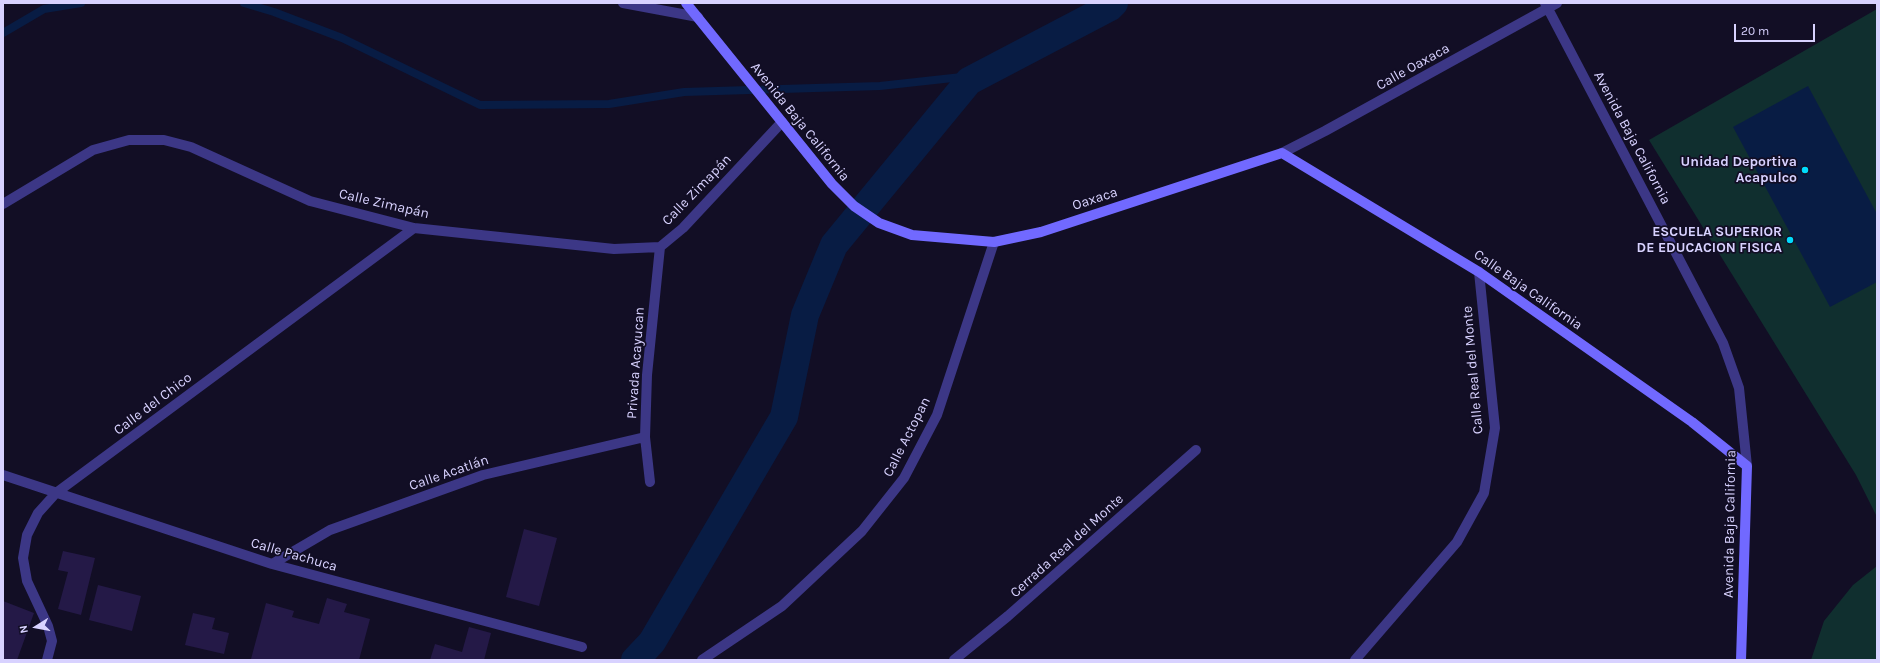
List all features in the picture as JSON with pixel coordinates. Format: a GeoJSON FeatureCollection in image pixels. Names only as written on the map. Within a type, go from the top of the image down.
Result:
{"type":"FeatureCollection","features":[{"type":"Feature","properties":{"kind":"main road","name":"Avenida Baja California"},"geometry":{"type":"LineString","coordinates":[[686,3],[832,184],[854,206],[879,223],[912,234]]}},
{"type":"Feature","properties":{"kind":"main road","name":"Oaxaca"},"geometry":{"type":"LineString","coordinates":[[912,234],[994,242],[1041,232],[1282,153]]}},
{"type":"Feature","properties":{"kind":"main road","name":"Calle Baja California"},"geometry":{"type":"LineString","coordinates":[[1282,153],[1479,272],[1692,422],[1747,466]]}},
{"type":"Feature","properties":{"kind":"main road","name":"Avenida Baja California"},"geometry":{"type":"LineString","coordinates":[[1741,660],[1747,466]]}},
{"type":"Feature","properties":{"kind":"street"},"geometry":{"type":"LineString","coordinates":[[623,3],[698,17]]}},
{"type":"Feature","properties":{"kind":"street","name":"Calle Oaxaca"},"geometry":{"type":"LineString","coordinates":[[1282,153],[1325,131],[1550,5]]}},
{"type":"Feature","properties":{"kind":"street","name":"Avenida Baja California"},"geometry":{"type":"LineString","coordinates":[[1550,5],[1723,343],[1740,388],[1747,466]]}},
{"type":"Feature","properties":{"kind":"street","name":"Calle Zimapán"},"geometry":{"type":"LineString","coordinates":[[3,204],[93,150],[130,140],[164,140],[191,147],[310,201],[414,228],[614,249],[660,247],[683,228],[782,122]]}},
{"type":"Feature","properties":{"kind":"street","name":"Calle del Chico"},"geometry":{"type":"LineString","coordinates":[[47,660],[52,641],[48,626],[27,581],[23,558],[27,535],[38,513],[56,493],[414,228]]}},
{"type":"Feature","properties":{"kind":"street","name":"Calle Actopan"},"geometry":{"type":"LineString","coordinates":[[702,660],[782,606],[862,531],[904,478],[937,415],[994,242]]}},
{"type":"Feature","properties":{"kind":"street","name":"Privada Acayucan"},"geometry":{"type":"LineString","coordinates":[[650,482],[645,437],[647,375],[660,247]]}},
{"type":"Feature","properties":{"kind":"street","name":"Calle Real del Monte"},"geometry":{"type":"LineString","coordinates":[[1355,660],[1457,542],[1484,493],[1495,428],[1479,272]]}},
{"type":"Feature","properties":{"kind":"street","name":"Calle Acatlán"},"geometry":{"type":"LineString","coordinates":[[272,564],[330,530],[483,475],[645,437]]}},
{"type":"Feature","properties":{"kind":"street","name":"Cerrada Real del Monte"},"geometry":{"type":"LineString","coordinates":[[954,660],[1008,616],[1196,450]]}},
{"type":"Feature","properties":{"kind":"street","name":"Calle Pachuca"},"geometry":{"type":"LineString","coordinates":[[3,475],[272,564],[582,647]]}},
{"type":"Feature","properties":{"kind":"green space","name":"ESCUELA SUPERIOR DE EDUCACION FISICA"},"geometry":{"type":"Polygon","coordinates":[[[1877,9],[1877,517],[1856,475],[1649,140],[1877,9]]]}},
{"type":"Feature","properties":{"kind":"green space"},"geometry":{"type":"Polygon","coordinates":[[[1877,566],[1877,660],[1811,660],[1824,621],[1853,585],[1877,566]]]}},
{"type":"Feature","properties":{"kind":"water","name":"Unidad Deportiva Acapulco"},"geometry":{"type":"Polygon","coordinates":[[[1808,86],[1877,214],[1877,282],[1830,307],[1733,127],[1808,86]]]}},
{"type":"Feature","properties":{"kind":"building"},"geometry":{"type":"Polygon","coordinates":[[[524,529],[557,538],[539,606],[506,597],[524,529]]]}},
{"type":"Feature","properties":{"kind":"building"},"geometry":{"type":"Polygon","coordinates":[[[63,551],[95,558],[81,615],[58,609],[68,572],[58,570],[63,551]]]}},
{"type":"Feature","properties":{"kind":"building"},"geometry":{"type":"Polygon","coordinates":[[[98,585],[141,596],[132,631],[89,620],[98,585]]]}},
{"type":"Feature","properties":{"kind":"building"},"geometry":{"type":"Polygon","coordinates":[[[327,598],[347,604],[344,612],[370,619],[359,660],[251,659],[266,603],[294,611],[292,617],[319,624],[327,598]]]}},
{"type":"Feature","properties":{"kind":"building"},"geometry":{"type":"Polygon","coordinates":[[[3,601],[34,613],[17,660],[3,660],[3,601]]]}},
{"type":"Feature","properties":{"kind":"building"},"geometry":{"type":"Polygon","coordinates":[[[193,613],[215,618],[212,629],[229,633],[224,654],[185,645],[193,613]]]}},
{"type":"Feature","properties":{"kind":"building"},"geometry":{"type":"Polygon","coordinates":[[[469,627],[491,633],[484,660],[430,660],[435,644],[462,652],[469,627]]]}},
{"type":"Feature","properties":{"kind":"waterway"},"geometry":{"type":"LineString","coordinates":[[3,33],[44,9],[81,3]]}},
{"type":"Feature","properties":{"kind":"waterway"},"geometry":{"type":"LineString","coordinates":[[244,3],[274,12],[342,38],[480,105],[609,104],[684,92],[880,86],[980,75]]}},
{"type":"Feature","properties":{"kind":"waterway"},"geometry":{"type":"LineString","coordinates":[[635,660],[652,642],[784,417],[805,315],[834,245],[969,81],[1110,7],[1114,3]]}},
{"type":"Feature","properties":{"kind":"place","name":"Unidad Deportiva Acapulco"},"geometry":{"type":"Point","coordinates":[1805,170]}},
{"type":"Feature","properties":{"kind":"place","name":"ESCUELA SUPERIOR DE EDUCACION FISICA"},"geometry":{"type":"Point","coordinates":[1790,240]}}]}
